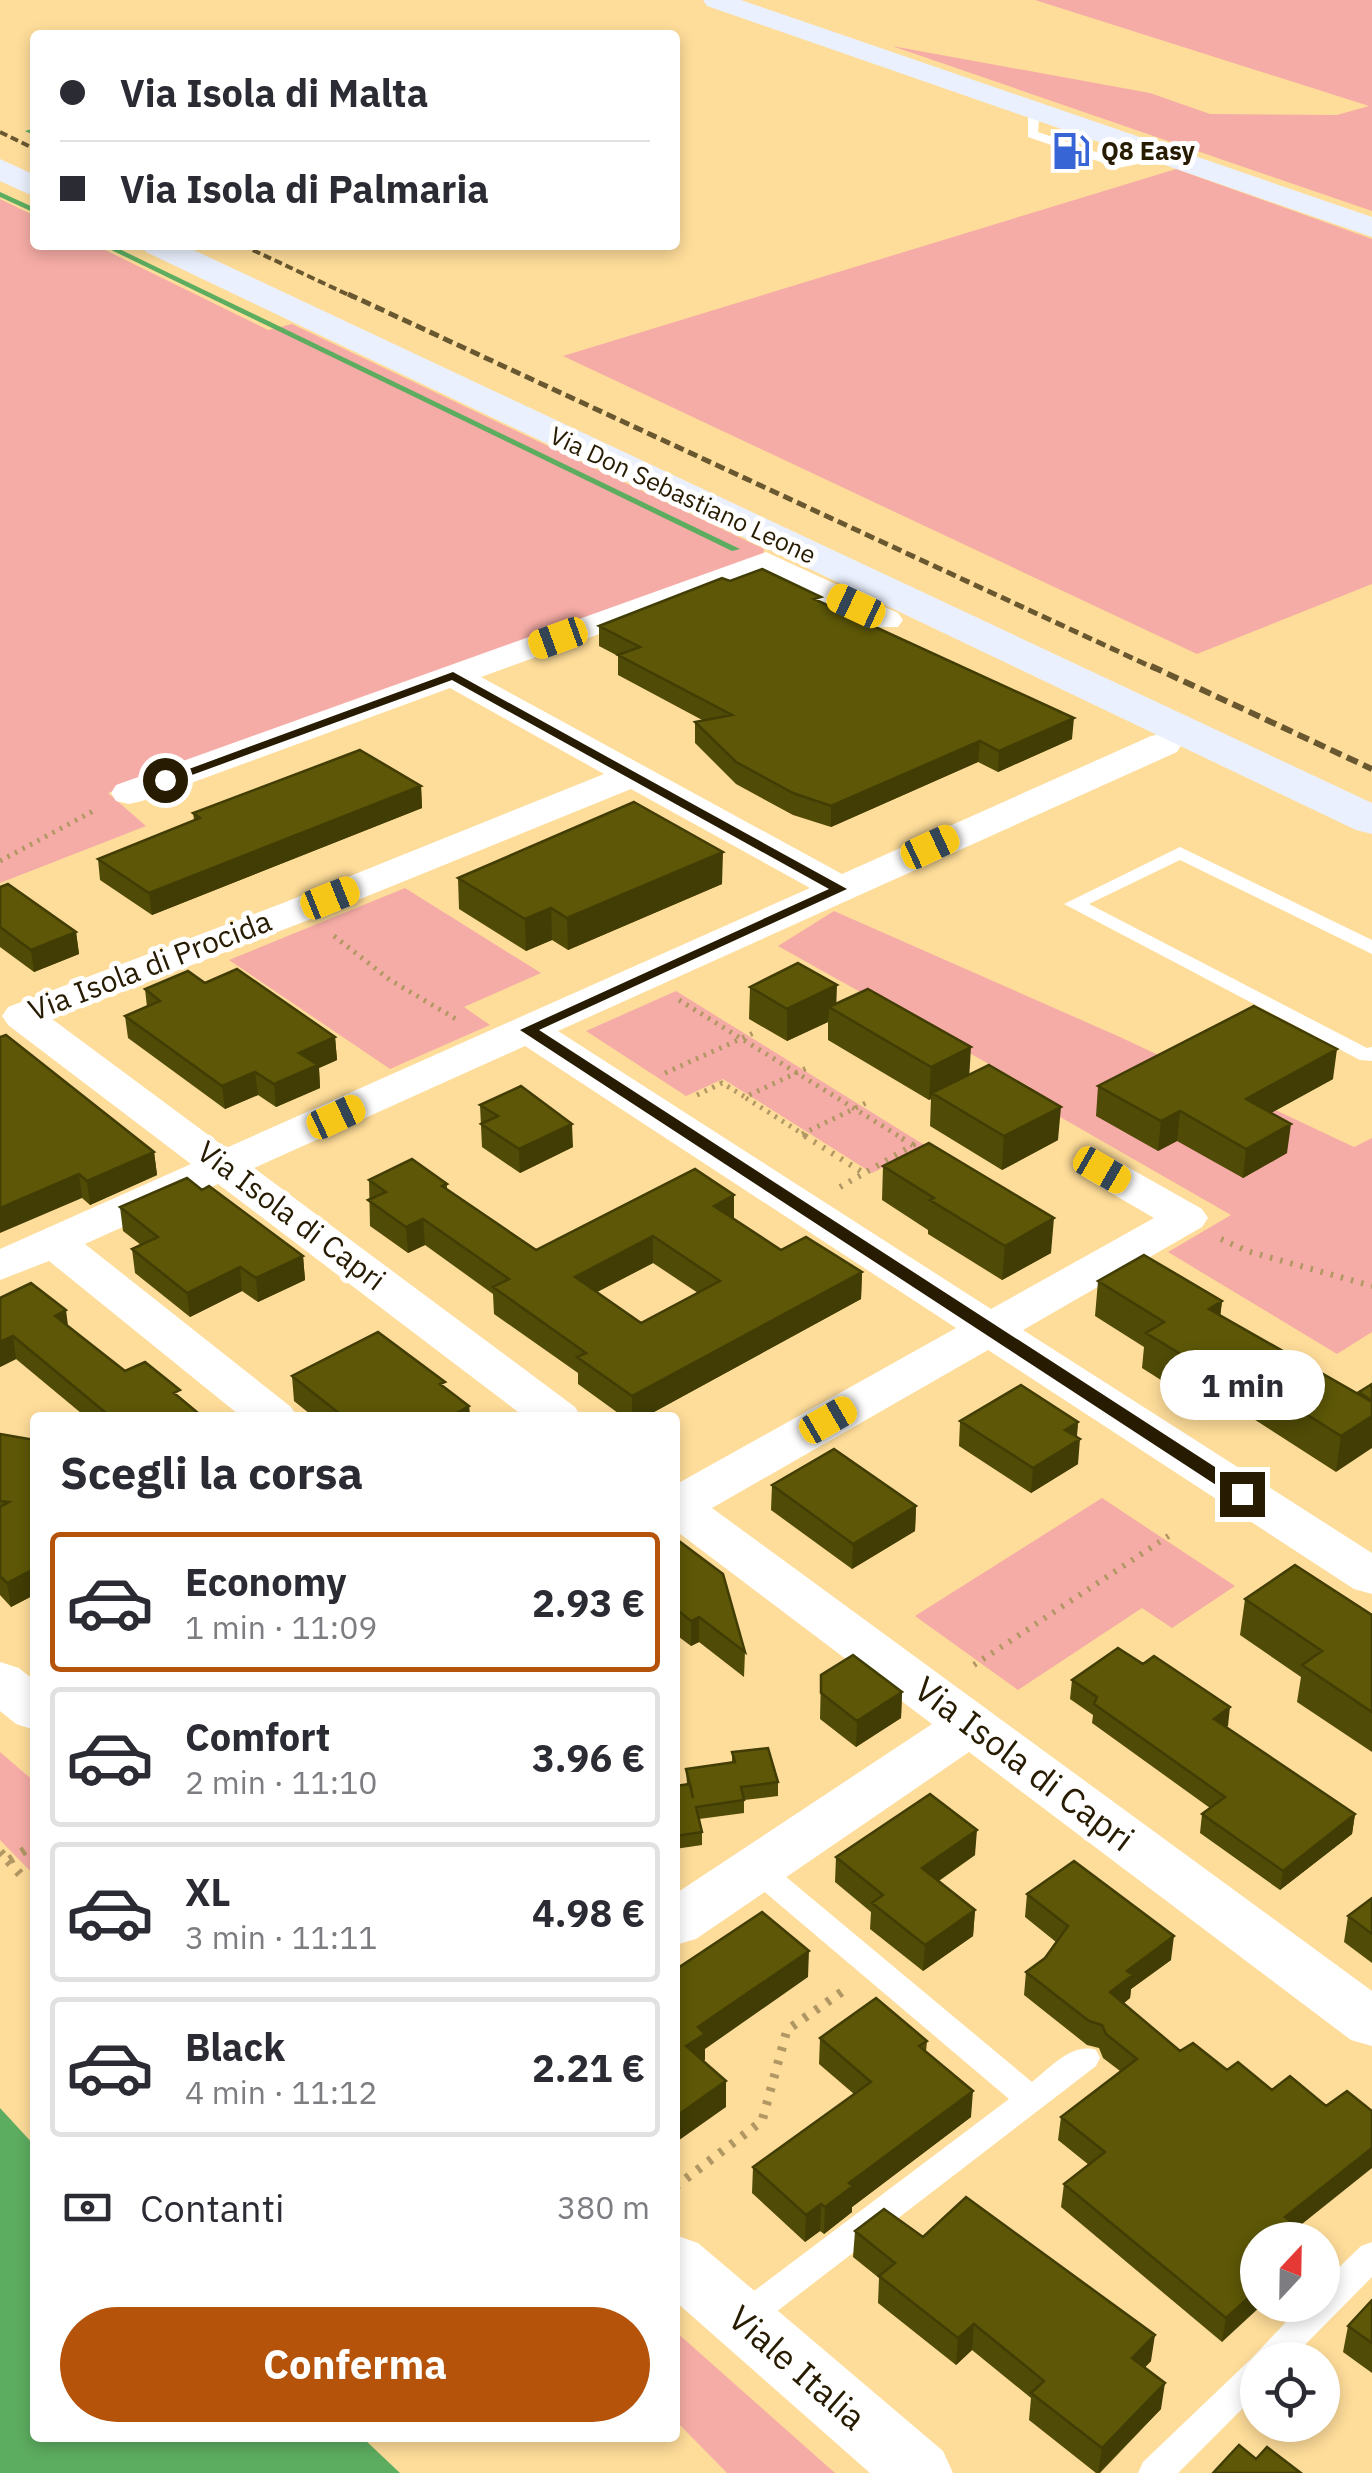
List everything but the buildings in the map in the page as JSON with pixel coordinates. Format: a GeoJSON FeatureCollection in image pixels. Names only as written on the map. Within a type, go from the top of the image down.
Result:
{"type":"FeatureCollection","features":[{"type":"Feature","properties":{"kind":"street"},"geometry":{"type":"LineString","coordinates":[[716,0],[1372,228]]}},
{"type":"Feature","properties":{"kind":"street","name":"Via Don Sebastiano Leone"},"geometry":{"type":"LineString","coordinates":[[168,250],[1372,820]]}},
{"type":"Feature","properties":{"kind":"street"},"geometry":{"type":"LineString","coordinates":[[129,794],[766,562],[886,620]]}},
{"type":"Feature","properties":{"kind":"street"},"geometry":{"type":"LineString","coordinates":[[453,676],[840,889]]}},
{"type":"Feature","properties":{"kind":"street"},"geometry":{"type":"LineString","coordinates":[[0,1266],[1164,744]]}},
{"type":"Feature","properties":{"kind":"street","name":"Via Isola di Procida"},"geometry":{"type":"LineString","coordinates":[[11,1017],[297,912],[633,775]]}},
{"type":"Feature","properties":{"kind":"street","name":"Via Isola di Capri"},"geometry":{"type":"LineString","coordinates":[[11,1017],[226,1167],[550,1412]]}},
{"type":"Feature","properties":{"kind":"street"},"geometry":{"type":"LineString","coordinates":[[511,1037],[989,1328],[1372,1577]]}},
{"type":"Feature","properties":{"kind":"street"},"geometry":{"type":"LineString","coordinates":[[1102,1170],[1186,1218]]}},
{"type":"Feature","properties":{"kind":"street"},"geometry":{"type":"LineString","coordinates":[[680,1503],[1186,1218]]}},
{"type":"Feature","properties":{"kind":"street"},"geometry":{"type":"LineString","coordinates":[[54,1242],[266,1412]]}},
{"type":"Feature","properties":{"kind":"street","name":"Via Isola di Capri"},"geometry":{"type":"LineString","coordinates":[[680,1510],[1372,2022]]}},
{"type":"Feature","properties":{"kind":"street"},"geometry":{"type":"LineString","coordinates":[[0,1681],[30,1707]]}},
{"type":"Feature","properties":{"kind":"street"},"geometry":{"type":"LineString","coordinates":[[680,1921],[971,1724]]}},
{"type":"Feature","properties":{"kind":"street","name":"Viale Italia"},"geometry":{"type":"LineString","coordinates":[[680,2266],[919,2473]]}},
{"type":"Feature","properties":{"kind":"lane"},"geometry":{"type":"LineString","coordinates":[[1372,948],[1180,853],[1074,904],[1367,1056],[1372,1053]]}},
{"type":"Feature","properties":{"kind":"lane"},"geometry":{"type":"LineString","coordinates":[[757,1869],[1031,2099]]}},
{"type":"Feature","properties":{"kind":"lane"},"geometry":{"type":"LineString","coordinates":[[741,2320],[1085,2058]]}},
{"type":"Feature","properties":{"kind":"lane"},"geometry":{"type":"LineString","coordinates":[[1286,2342],[1372,2256]]}},
{"type":"Feature","properties":{"kind":"lane"},"geometry":{"type":"LineString","coordinates":[[1155,2473],[1240,2388]]}},
{"type":"Feature","properties":{"kind":"path"},"geometry":{"type":"LineString","coordinates":[[0,861],[129,794]]}},
{"type":"Feature","properties":{"kind":"path"},"geometry":{"type":"LineString","coordinates":[[297,912],[390,980],[511,1037]]}},
{"type":"Feature","properties":{"kind":"path"},"geometry":{"type":"LineString","coordinates":[[670,994],[796,1073],[914,1145],[862,1174],[747,1096],[796,1073],[809,1067]]}},
{"type":"Feature","properties":{"kind":"path"},"geometry":{"type":"LineString","coordinates":[[657,1077],[758,1030]]}},
{"type":"Feature","properties":{"kind":"path"},"geometry":{"type":"LineString","coordinates":[[802,1134],[868,1102]]}},
{"type":"Feature","properties":{"kind":"path"},"geometry":{"type":"LineString","coordinates":[[1186,1218],[1247,1251],[1372,1286]]}},
{"type":"Feature","properties":{"kind":"path"},"geometry":{"type":"LineString","coordinates":[[974,1665],[1170,1535]]}},
{"type":"Feature","properties":{"kind":"path"},"geometry":{"type":"LineString","coordinates":[[8,1860],[30,1847]]}},
{"type":"Feature","properties":{"kind":"path"},"geometry":{"type":"LineString","coordinates":[[0,1852],[20,1874]]}},
{"type":"Feature","properties":{"kind":"path"},"geometry":{"type":"LineString","coordinates":[[680,2183],[762,2121],[787,2030],[850,1986]]}},
{"type":"Feature","properties":{"kind":"shaded area"},"geometry":{"type":"Polygon","coordinates":[[[1035,0],[1372,0],[1372,211],[892,46],[1150,93],[1210,114],[1337,115],[1369,106],[1035,0]]]}},
{"type":"Feature","properties":{"kind":"shaded area"},"geometry":{"type":"Polygon","coordinates":[[[1176,169],[1372,239],[1372,584],[1197,654],[563,356],[1176,169]]]}},
{"type":"Feature","properties":{"kind":"shaded area"},"geometry":{"type":"Polygon","coordinates":[[[0,199],[30,214],[30,250],[105,250],[268,330],[292,324],[764,549],[763,556],[108,793],[146,826],[0,883],[0,199]]]}},
{"type":"Feature","properties":{"kind":"shaded area"},"geometry":{"type":"Polygon","coordinates":[[[405,888],[541,973],[464,1007],[490,1025],[390,1069],[229,960],[405,888]]]}},
{"type":"Feature","properties":{"kind":"shaded area"},"geometry":{"type":"Polygon","coordinates":[[[834,911],[1120,1037],[1354,1147],[1372,1138],[1372,1332],[1337,1354],[1168,1252],[1231,1215],[1020,1094],[1030,1087],[778,946],[834,911]]]}},
{"type":"Feature","properties":{"kind":"shaded area"},"geometry":{"type":"Polygon","coordinates":[[[676,991],[926,1146],[872,1173],[723,1079],[686,1096],[586,1031],[676,991]]]}},
{"type":"Feature","properties":{"kind":"shaded area"},"geometry":{"type":"Polygon","coordinates":[[[1102,1498],[1235,1586],[1172,1628],[1142,1608],[1018,1690],[915,1616],[1102,1498]]]}},
{"type":"Feature","properties":{"kind":"shaded area"},"geometry":{"type":"Polygon","coordinates":[[[0,1752],[30,1778],[30,1871],[0,1840],[0,1752]]]}},
{"type":"Feature","properties":{"kind":"shaded area"},"geometry":{"type":"Polygon","coordinates":[[[0,2108],[30,2141],[30,2442],[367,2442],[400,2473],[0,2473],[0,2108]]]}},
{"type":"Feature","properties":{"kind":"shaded area"},"geometry":{"type":"Polygon","coordinates":[[[680,2335],[835,2473],[727,2473],[680,2425],[680,2335]]]}},
{"type":"Feature","properties":{"kind":"waterway"},"geometry":{"type":"LineString","coordinates":[[0,194],[30,209]]}},
{"type":"Feature","properties":{"kind":"waterway"},"geometry":{"type":"LineString","coordinates":[[115,250],[735,549]]}},
{"type":"Feature","properties":{"kind":"railway"},"geometry":{"type":"LineString","coordinates":[[0,132],[30,147]]}},
{"type":"Feature","properties":{"kind":"railway"},"geometry":{"type":"LineString","coordinates":[[253,250],[353,297]]}},
{"type":"Feature","properties":{"kind":"railway"},"geometry":{"type":"LineString","coordinates":[[348,294],[1156,669]]}},
{"type":"Feature","properties":{"kind":"railway"},"geometry":{"type":"LineString","coordinates":[[1151,666],[1372,769]]}},
{"type":"Feature","properties":{"kind":"place","name":"Q8 Easy"},"geometry":{"type":"Point","coordinates":[1071,151]}},
{"type":"Feature","properties":{"kind":"route"},"geometry":{"type":"LineString","coordinates":[[165,780],[453,676],[840,889],[528,1030],[1242,1494]]}}]}
